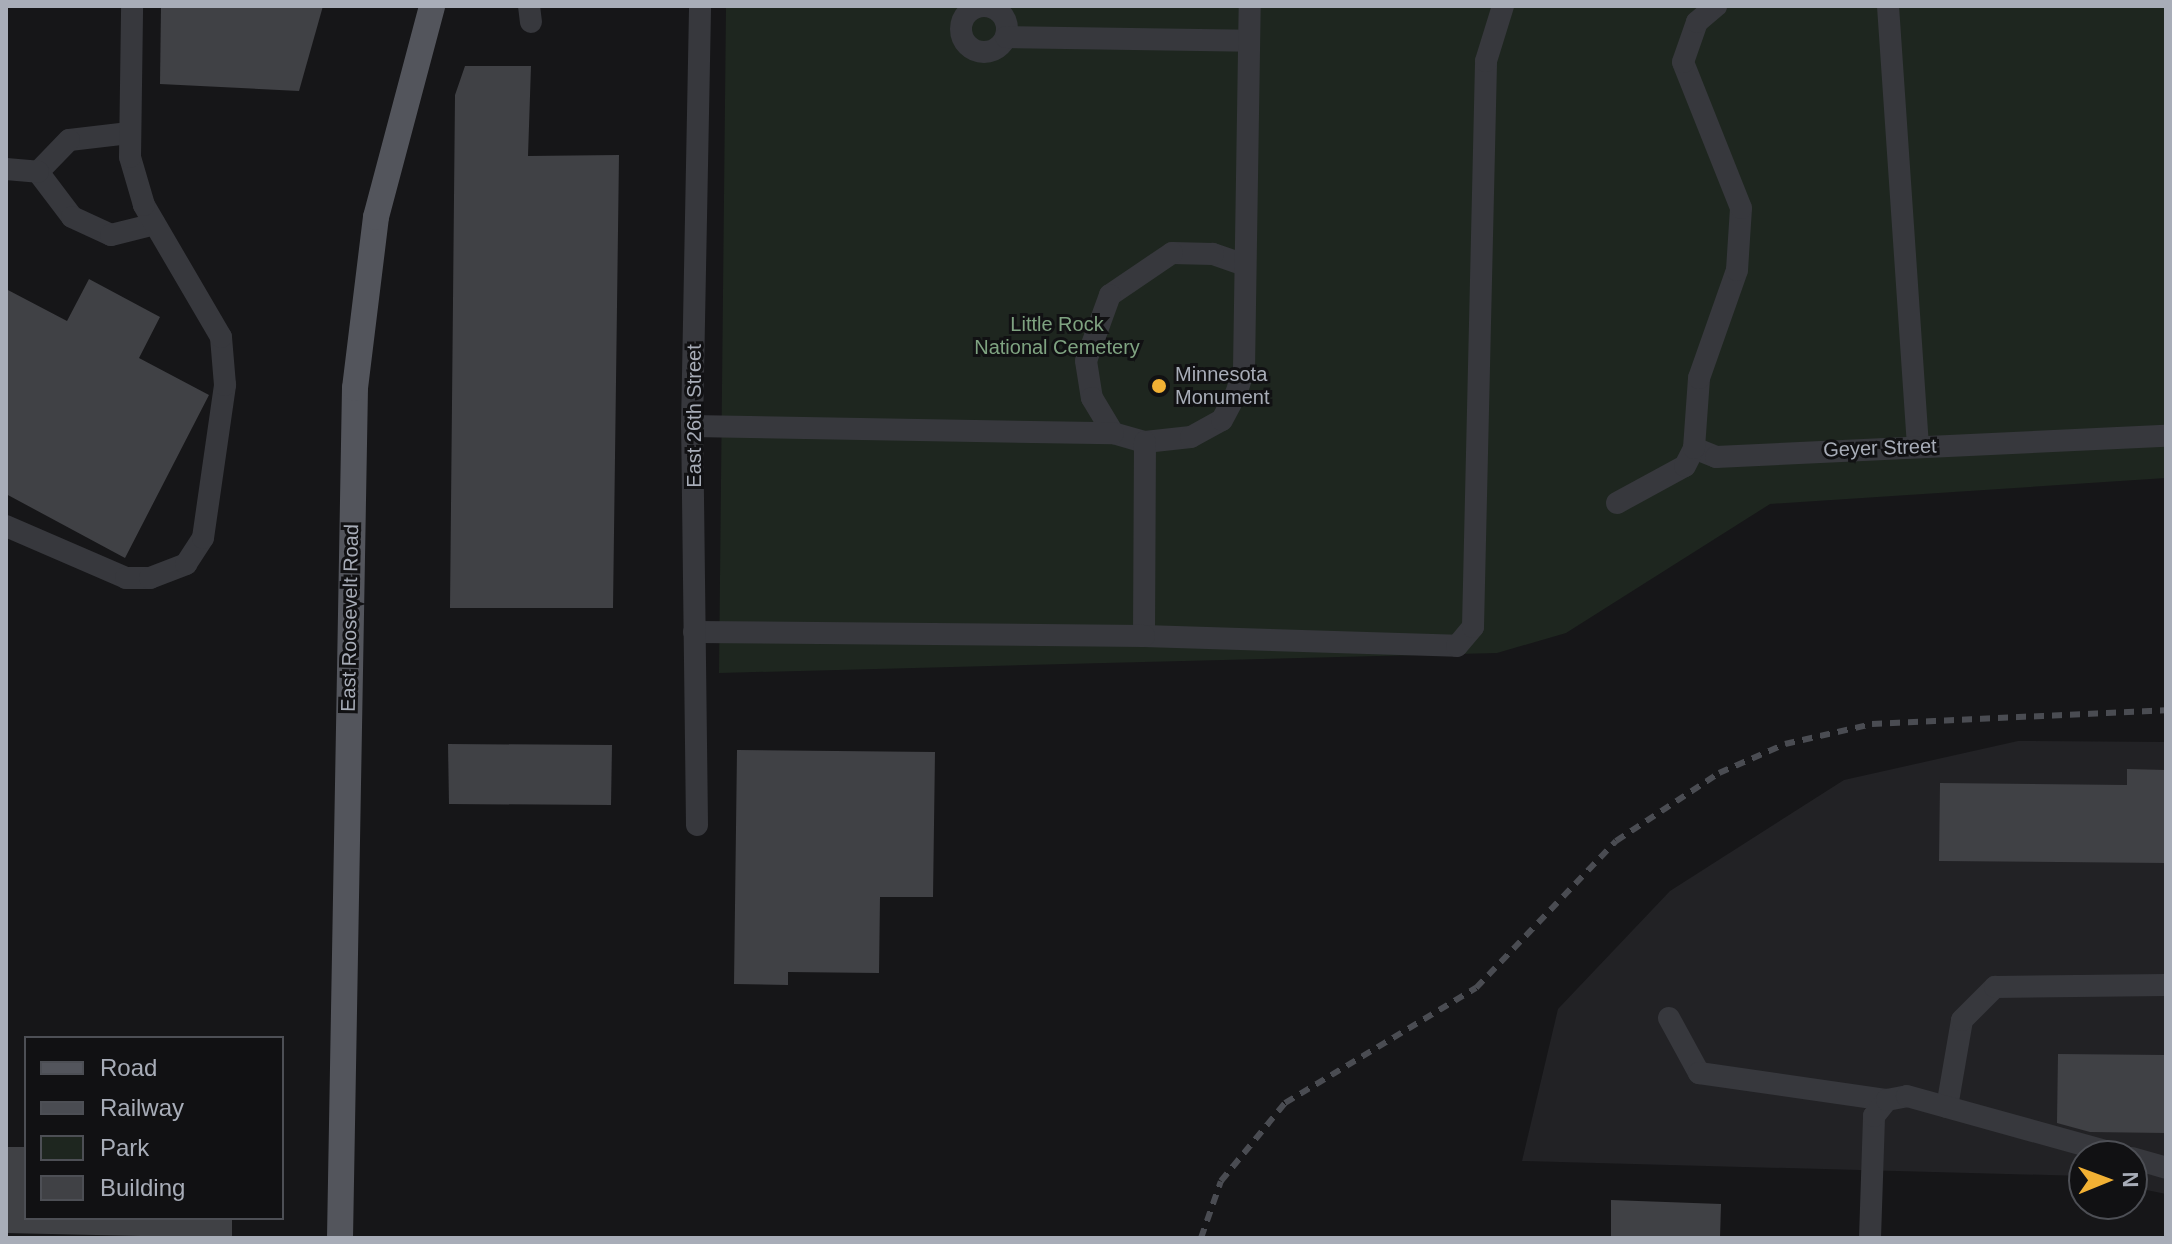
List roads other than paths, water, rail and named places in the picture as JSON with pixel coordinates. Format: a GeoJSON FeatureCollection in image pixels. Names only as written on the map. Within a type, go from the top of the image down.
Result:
{"type":"FeatureCollection","features":[{"type":"Feature","properties":{"kind":"main road","name":"East Roosevelt Road"},"geometry":{"type":"LineString","coordinates":[[340,1238],[355,388],[376,217],[432,6]]}},
{"type":"Feature","properties":{"kind":"street"},"geometry":{"type":"LineString","coordinates":[[6,526],[126,578],[150,578],[186,564],[203,538],[223,400],[221,337],[155,224],[130,157],[132,6]]}},
{"type":"Feature","properties":{"kind":"street","name":"East 26th Street"},"geometry":{"type":"LineString","coordinates":[[697,825],[692,426],[700,6]]}},
{"type":"Feature","properties":{"kind":"street"},"geometry":{"type":"LineString","coordinates":[[1006,37],[1002,16],[984,6],[964,17],[963,40],[982,53],[1006,37],[1249,41]]}},
{"type":"Feature","properties":{"kind":"street"},"geometry":{"type":"LineString","coordinates":[[692,426],[1113,433],[1145,442],[1205,432],[1236,394],[1244,369],[1242,264],[1250,6]]}},
{"type":"Feature","properties":{"kind":"street"},"geometry":{"type":"LineString","coordinates":[[694,632],[1144,636],[1457,646],[1473,627],[1486,61],[1503,6]]}},
{"type":"Feature","properties":{"kind":"street"},"geometry":{"type":"LineString","coordinates":[[1617,503],[1677,472],[1694,448],[1699,378],[1743,241],[1741,208],[1683,62],[1697,22],[1716,6]]}},
{"type":"Feature","properties":{"kind":"street"},"geometry":{"type":"LineString","coordinates":[[1888,6],[1918,447]]}},
{"type":"Feature","properties":{"kind":"street"},"geometry":{"type":"LineString","coordinates":[[38,172],[69,140],[129,133]]}},
{"type":"Feature","properties":{"kind":"street"},"geometry":{"type":"LineString","coordinates":[[6,169],[38,172],[72,217],[111,235],[155,224]]}},
{"type":"Feature","properties":{"kind":"street"},"geometry":{"type":"LineString","coordinates":[[1113,433],[1092,398],[1086,361],[1110,295],[1172,253],[1213,254],[1242,264]]}},
{"type":"Feature","properties":{"kind":"street","name":"Geyer Street"},"geometry":{"type":"LineString","coordinates":[[1694,448],[1716,457],[2166,436]]}},
{"type":"Feature","properties":{"kind":"street"},"geometry":{"type":"LineString","coordinates":[[1144,636],[1145,442]]}},
{"type":"Feature","properties":{"kind":"street"},"geometry":{"type":"LineString","coordinates":[[1947,1107],[1962,1020],[1995,987],[2166,985]]}},
{"type":"Feature","properties":{"kind":"street"},"geometry":{"type":"LineString","coordinates":[[1669,1018],[1699,1073],[1887,1100],[1907,1096],[2068,1140]]}},
{"type":"Feature","properties":{"kind":"street"},"geometry":{"type":"LineString","coordinates":[[1870,1238],[1874,1116],[1887,1100]]}},
{"type":"Feature","properties":{"kind":"railway"},"geometry":{"type":"LineString","coordinates":[[1201,1238],[1221,1181],[1285,1103],[1476,988],[1616,841],[1719,773],[1785,744],[1872,724],[2166,710]]}},
{"type":"Feature","properties":{"kind":"place","name":"Minnesota Monument"},"geometry":{"type":"Point","coordinates":[1159,386]}},
{"type":"Feature","properties":{"kind":"park label","name":"Little Rock National Cemetery"},"geometry":{"type":"Point","coordinates":[1057,336]}}]}
